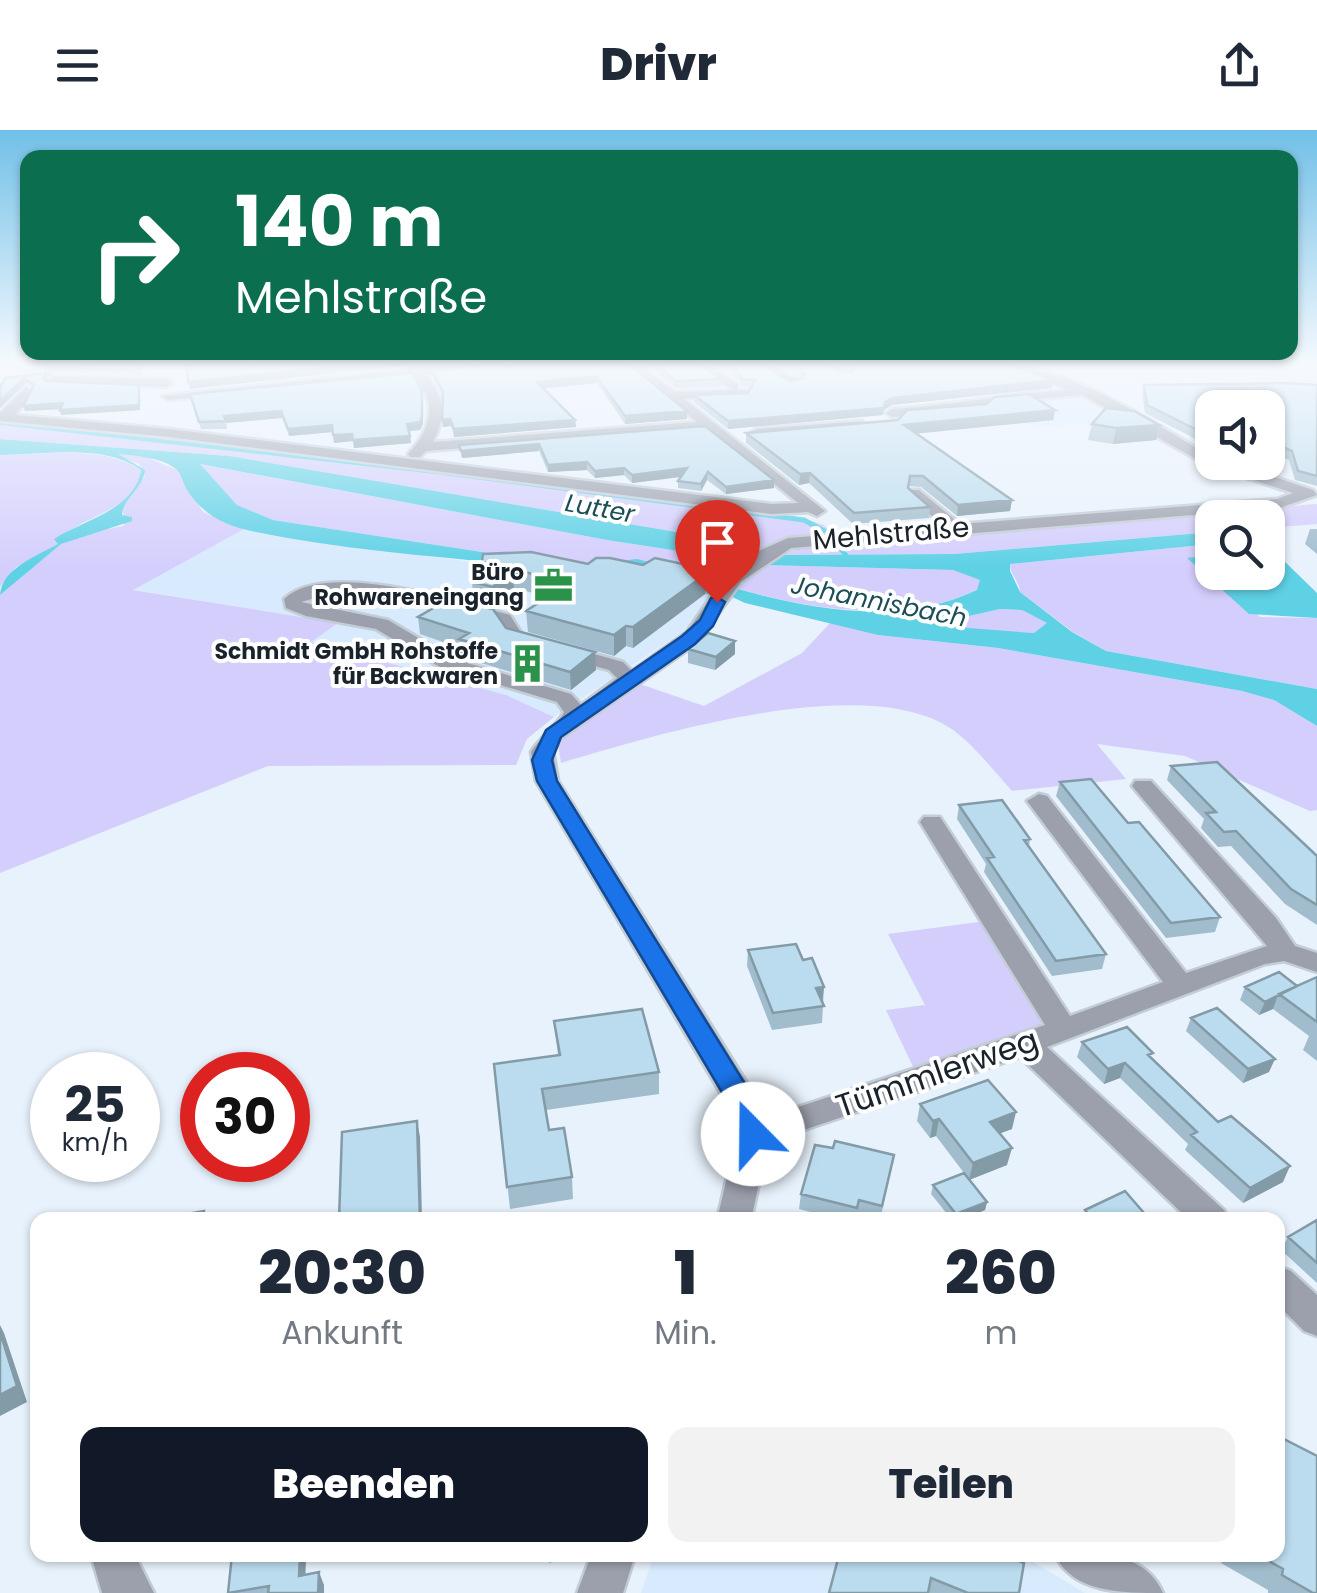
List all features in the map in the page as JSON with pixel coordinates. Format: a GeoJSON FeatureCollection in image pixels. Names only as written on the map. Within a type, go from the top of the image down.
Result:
{"type":"FeatureCollection","features":[{"type":"Feature","properties":{"kind":"street"},"geometry":{"type":"LineString","coordinates":[[161,432],[772,510],[812,507]]}},
{"type":"Feature","properties":{"kind":"street"},"geometry":{"type":"LineString","coordinates":[[425,447],[430,432]]}},
{"type":"Feature","properties":{"kind":"street"},"geometry":{"type":"LineString","coordinates":[[404,461],[425,447],[607,432]]}},
{"type":"Feature","properties":{"kind":"street"},"geometry":{"type":"LineString","coordinates":[[719,432],[848,536]]}},
{"type":"Feature","properties":{"kind":"street"},"geometry":{"type":"LineString","coordinates":[[724,437],[767,432]]}},
{"type":"Feature","properties":{"kind":"street"},"geometry":{"type":"LineString","coordinates":[[1160,432],[1195,452]]}},
{"type":"Feature","properties":{"kind":"street"},"geometry":{"type":"LineString","coordinates":[[1269,480],[1312,494]]}},
{"type":"Feature","properties":{"kind":"street"},"geometry":{"type":"LineString","coordinates":[[914,494],[955,528]]}},
{"type":"Feature","properties":{"kind":"street","name":"Mehlstraße"},"geometry":{"type":"LineString","coordinates":[[753,1134],[746,1108],[547,781],[542,752],[553,734],[704,627],[725,593],[762,559],[788,543],[1279,503],[1312,494]]}},
{"type":"Feature","properties":{"kind":"street"},"geometry":{"type":"LineString","coordinates":[[572,719],[576,712],[564,698],[446,663],[381,624],[297,608],[292,599],[306,590],[328,585],[454,606],[504,619],[515,638],[616,666],[626,677],[624,684]]}},
{"type":"Feature","properties":{"kind":"street"},"geometry":{"type":"LineString","coordinates":[[1143,786],[1267,924],[1285,952],[1317,964]]}},
{"type":"Feature","properties":{"kind":"street"},"geometry":{"type":"LineString","coordinates":[[1039,801],[1182,986]]}},
{"type":"Feature","properties":{"kind":"street","name":"Tümmlerweg"},"geometry":{"type":"LineString","coordinates":[[932,822],[1064,1030]]}},
{"type":"Feature","properties":{"kind":"street","name":"Tümmlerweg"},"geometry":{"type":"LineString","coordinates":[[753,1134],[1025,1044],[1260,956],[1285,952]]}},
{"type":"Feature","properties":{"kind":"street"},"geometry":{"type":"LineString","coordinates":[[1025,1044],[1204,1212]]}},
{"type":"Feature","properties":{"kind":"street"},"geometry":{"type":"LineString","coordinates":[[736,1212],[753,1134]]}},
{"type":"Feature","properties":{"kind":"street"},"geometry":{"type":"LineString","coordinates":[[1285,1289],[1317,1319]]}},
{"type":"Feature","properties":{"kind":"street"},"geometry":{"type":"LineString","coordinates":[[115,1562],[121,1584],[131,1593]]}},
{"type":"Feature","properties":{"kind":"street"},"geometry":{"type":"LineString","coordinates":[[600,1593],[611,1562]]}},
{"type":"Feature","properties":{"kind":"street"},"geometry":{"type":"LineString","coordinates":[[1089,1562],[1140,1593]]}},
{"type":"Feature","properties":{"kind":"shaded area"},"geometry":{"type":"Polygon","coordinates":[[[0,432],[111,432],[354,459],[802,518],[824,525],[833,534],[775,541],[760,552],[706,537],[229,456],[0,439],[0,432]]]}},
{"type":"Feature","properties":{"kind":"shaded area"},"geometry":{"type":"Polygon","coordinates":[[[110,453],[146,457],[177,470],[203,512],[244,529],[133,590],[338,623],[311,642],[506,695],[554,717],[527,739],[516,765],[268,766],[0,873],[0,595],[56,547],[16,567],[0,587],[0,455],[91,454],[141,470],[129,495],[68,531],[57,540],[59,545],[86,533],[124,526],[123,507],[145,476],[139,464],[110,453]]]}},
{"type":"Feature","properties":{"kind":"shaded area"},"geometry":{"type":"Polygon","coordinates":[[[199,464],[607,540],[750,562],[728,584],[574,566],[273,520],[237,505],[199,464]]]}},
{"type":"Feature","properties":{"kind":"shaded area"},"geometry":{"type":"Polygon","coordinates":[[[1317,504],[1317,524],[1285,527],[1285,507],[1317,504]]]}},
{"type":"Feature","properties":{"kind":"shaded area"},"geometry":{"type":"Polygon","coordinates":[[[1195,514],[1195,533],[954,554],[776,555],[818,544],[1195,514]]]}},
{"type":"Feature","properties":{"kind":"shaded area"},"geometry":{"type":"Polygon","coordinates":[[[244,529],[470,562],[655,577],[714,596],[695,622],[554,717],[506,695],[310,642],[336,624],[131,589],[244,529]]]}},
{"type":"Feature","properties":{"kind":"shaded area"},"geometry":{"type":"Polygon","coordinates":[[[1195,546],[1195,590],[1231,590],[1260,617],[1317,618],[1317,689],[1106,651],[1073,632],[1020,592],[1010,564],[1195,546]]]}},
{"type":"Feature","properties":{"kind":"shaded area"},"geometry":{"type":"Polygon","coordinates":[[[765,565],[953,570],[981,580],[977,590],[918,608],[826,608],[734,588],[765,565]]]}},
{"type":"Feature","properties":{"kind":"shaded area"},"geometry":{"type":"Polygon","coordinates":[[[1000,609],[1022,610],[1048,623],[1034,633],[968,629],[955,624],[956,619],[1000,609]]]}},
{"type":"Feature","properties":{"kind":"shaded area"},"geometry":{"type":"Polygon","coordinates":[[[831,622],[878,635],[998,648],[1274,700],[1317,726],[1317,810],[1310,811],[1185,756],[1097,744],[1126,779],[1012,791],[953,730],[915,713],[869,706],[816,707],[704,724],[561,763],[558,744],[570,731],[640,684],[704,706],[802,653],[831,622]]]}},
{"type":"Feature","properties":{"kind":"shaded area"},"geometry":{"type":"Polygon","coordinates":[[[986,921],[1053,1028],[917,1075],[886,1010],[925,1005],[888,934],[986,921]]]}},
{"type":"Feature","properties":{"kind":"shaded area"},"geometry":{"type":"Polygon","coordinates":[[[652,1562],[1033,1562],[1085,1593],[641,1593],[652,1562]]]}},
{"type":"Feature","properties":{"kind":"water"},"geometry":{"type":"Polygon","coordinates":[[[0,439],[229,456],[706,537],[760,552],[750,562],[607,540],[200,464],[237,505],[273,520],[574,566],[637,559],[693,573],[690,577],[728,584],[716,596],[602,575],[313,542],[225,523],[201,507],[171,466],[118,454],[145,470],[123,509],[122,515],[132,517],[132,521],[61,544],[0,595],[14,570],[58,544],[54,539],[106,512],[129,495],[141,470],[92,453],[0,455],[0,439]]]}},
{"type":"Feature","properties":{"kind":"water"},"geometry":{"type":"Polygon","coordinates":[[[1195,533],[1195,546],[1010,564],[1010,571],[1020,592],[1072,632],[1106,651],[1317,689],[1317,726],[1274,700],[1242,691],[998,648],[878,635],[745,603],[728,595],[734,588],[826,608],[888,611],[948,601],[977,590],[980,580],[953,570],[765,565],[776,555],[954,554],[1195,533]],[[1000,609],[956,619],[955,623],[968,628],[1034,633],[1047,623],[1022,610],[1000,609]]]}},
{"type":"Feature","properties":{"kind":"water"},"geometry":{"type":"Polygon","coordinates":[[[1285,562],[1317,593],[1317,618],[1249,614],[1222,590],[1285,590],[1285,562]]]}},
{"type":"Feature","properties":{"kind":"building"},"geometry":{"type":"Polygon","coordinates":[[[333,432],[409,432],[410,436],[353,440],[352,434],[333,432]]]}},
{"type":"Feature","properties":{"kind":"building"},"geometry":{"type":"Polygon","coordinates":[[[624,432],[713,432],[774,480],[726,487],[708,472],[701,484],[678,481],[687,468],[632,475],[624,468],[595,471],[587,462],[548,465],[539,444],[461,451],[459,445],[624,432]]]}},
{"type":"Feature","properties":{"kind":"building"},"geometry":{"type":"Polygon","coordinates":[[[914,432],[1012,500],[958,505],[923,476],[910,476],[908,488],[930,507],[854,513],[810,473],[800,474],[746,433],[914,432]]]}},
{"type":"Feature","properties":{"kind":"building"},"geometry":{"type":"Polygon","coordinates":[[[1285,432],[1317,432],[1317,476],[1298,471],[1292,451],[1285,448],[1285,432]]]}},
{"type":"Feature","properties":{"kind":"building"},"geometry":{"type":"Polygon","coordinates":[[[531,552],[588,564],[596,558],[610,558],[643,565],[655,558],[706,569],[702,573],[706,574],[633,627],[626,626],[614,635],[526,611],[569,583],[512,569],[493,587],[472,582],[500,566],[482,561],[483,554],[531,552]]]}},
{"type":"Feature","properties":{"kind":"building"},"geometry":{"type":"Polygon","coordinates":[[[449,599],[493,609],[506,628],[595,652],[570,672],[459,639],[469,633],[418,617],[449,599]]]}},
{"type":"Feature","properties":{"kind":"building"},"geometry":{"type":"Polygon","coordinates":[[[708,633],[735,641],[716,657],[688,649],[708,633]]]}},
{"type":"Feature","properties":{"kind":"building"},"geometry":{"type":"Polygon","coordinates":[[[1217,762],[1317,856],[1317,905],[1291,889],[1236,831],[1224,832],[1206,813],[1216,812],[1171,766],[1217,762]]]}},
{"type":"Feature","properties":{"kind":"building"},"geometry":{"type":"Polygon","coordinates":[[[1091,779],[1128,823],[1139,822],[1220,917],[1171,923],[1060,782],[1091,779]]]}},
{"type":"Feature","properties":{"kind":"building"},"geometry":{"type":"Polygon","coordinates":[[[1002,800],[1030,839],[1024,840],[1106,954],[1056,961],[987,858],[994,857],[959,805],[1002,800]]]}},
{"type":"Feature","properties":{"kind":"building"},"geometry":{"type":"Polygon","coordinates":[[[796,944],[803,960],[812,958],[824,987],[816,988],[824,1006],[773,1013],[748,950],[796,944]]]}},
{"type":"Feature","properties":{"kind":"building"},"geometry":{"type":"Polygon","coordinates":[[[1279,972],[1297,986],[1265,1002],[1245,987],[1279,972]]]}},
{"type":"Feature","properties":{"kind":"building"},"geometry":{"type":"Polygon","coordinates":[[[1317,977],[1317,1022],[1279,994],[1317,977]]]}},
{"type":"Feature","properties":{"kind":"building"},"geometry":{"type":"Polygon","coordinates":[[[1217,1008],[1275,1059],[1248,1069],[1191,1018],[1217,1008]]]}},
{"type":"Feature","properties":{"kind":"building"},"geometry":{"type":"Polygon","coordinates":[[[642,1009],[659,1072],[542,1089],[549,1130],[564,1128],[572,1177],[507,1187],[494,1064],[560,1055],[554,1021],[642,1009]]]}},
{"type":"Feature","properties":{"kind":"building"},"geometry":{"type":"Polygon","coordinates":[[[1127,1027],[1153,1053],[1148,1055],[1218,1122],[1231,1116],[1290,1166],[1250,1188],[1191,1135],[1197,1132],[1125,1063],[1108,1069],[1082,1042],[1127,1027]]]}},
{"type":"Feature","properties":{"kind":"building"},"geometry":{"type":"Polygon","coordinates":[[[988,1080],[1016,1112],[990,1122],[1012,1148],[973,1163],[939,1119],[933,1121],[920,1104],[988,1080]]]}},
{"type":"Feature","properties":{"kind":"building"},"geometry":{"type":"Polygon","coordinates":[[[417,1121],[420,1212],[339,1212],[342,1132],[417,1121]]]}},
{"type":"Feature","properties":{"kind":"building"},"geometry":{"type":"Polygon","coordinates":[[[835,1141],[894,1155],[882,1206],[859,1200],[857,1208],[801,1194],[815,1145],[833,1148],[835,1141]]]}},
{"type":"Feature","properties":{"kind":"building"},"geometry":{"type":"Polygon","coordinates":[[[964,1173],[987,1202],[954,1212],[933,1185],[964,1173]]]}},
{"type":"Feature","properties":{"kind":"building"},"geometry":{"type":"Polygon","coordinates":[[[1125,1191],[1143,1212],[1087,1212],[1125,1191]]]}},
{"type":"Feature","properties":{"kind":"building"},"geometry":{"type":"Polygon","coordinates":[[[1317,1220],[1317,1263],[1288,1237],[1317,1220]]]}},
{"type":"Feature","properties":{"kind":"building"},"geometry":{"type":"Polygon","coordinates":[[[0,1332],[17,1386],[0,1395],[0,1332]]]}},
{"type":"Feature","properties":{"kind":"building"},"geometry":{"type":"Polygon","coordinates":[[[1285,1440],[1317,1456],[1317,1593],[1282,1575],[1283,1569],[1270,1562],[1285,1562],[1285,1440]]]}},
{"type":"Feature","properties":{"kind":"building"},"geometry":{"type":"Polygon","coordinates":[[[231,1562],[300,1562],[299,1576],[319,1572],[318,1593],[268,1593],[269,1586],[228,1593],[231,1562]]]}},
{"type":"Feature","properties":{"kind":"building"},"geometry":{"type":"Polygon","coordinates":[[[837,1562],[1024,1563],[1019,1593],[968,1593],[931,1578],[928,1593],[829,1593],[837,1562]]]}},
{"type":"Feature","properties":{"kind":"waterway"},"geometry":{"type":"LineString","coordinates":[[83,432],[436,472]]}},
{"type":"Feature","properties":{"kind":"waterway","name":"Lutter"},"geometry":{"type":"LineString","coordinates":[[417,469],[804,520],[826,532]]}},
{"type":"Feature","properties":{"kind":"waterway"},"geometry":{"type":"LineString","coordinates":[[837,544],[852,563]]}},
{"type":"Feature","properties":{"kind":"place","name":"Büro Rohwareneingang"},"geometry":{"type":"Point","coordinates":[554,585]}},
{"type":"Feature","properties":{"kind":"place","name":"Schmidt GmbH Rohstoffe für Backwaren"},"geometry":{"type":"Point","coordinates":[528,664]}},
{"type":"Feature","properties":{"kind":"route"},"geometry":{"type":"LineString","coordinates":[[717,602],[708,622],[688,640],[553,734],[542,752],[542,760],[547,781],[746,1108],[753,1134]]}},
{"type":"Feature","properties":{"kind":"water label","name":"Johannisbach"},"geometry":{"type":"Point","coordinates":[879,601]}}]}
